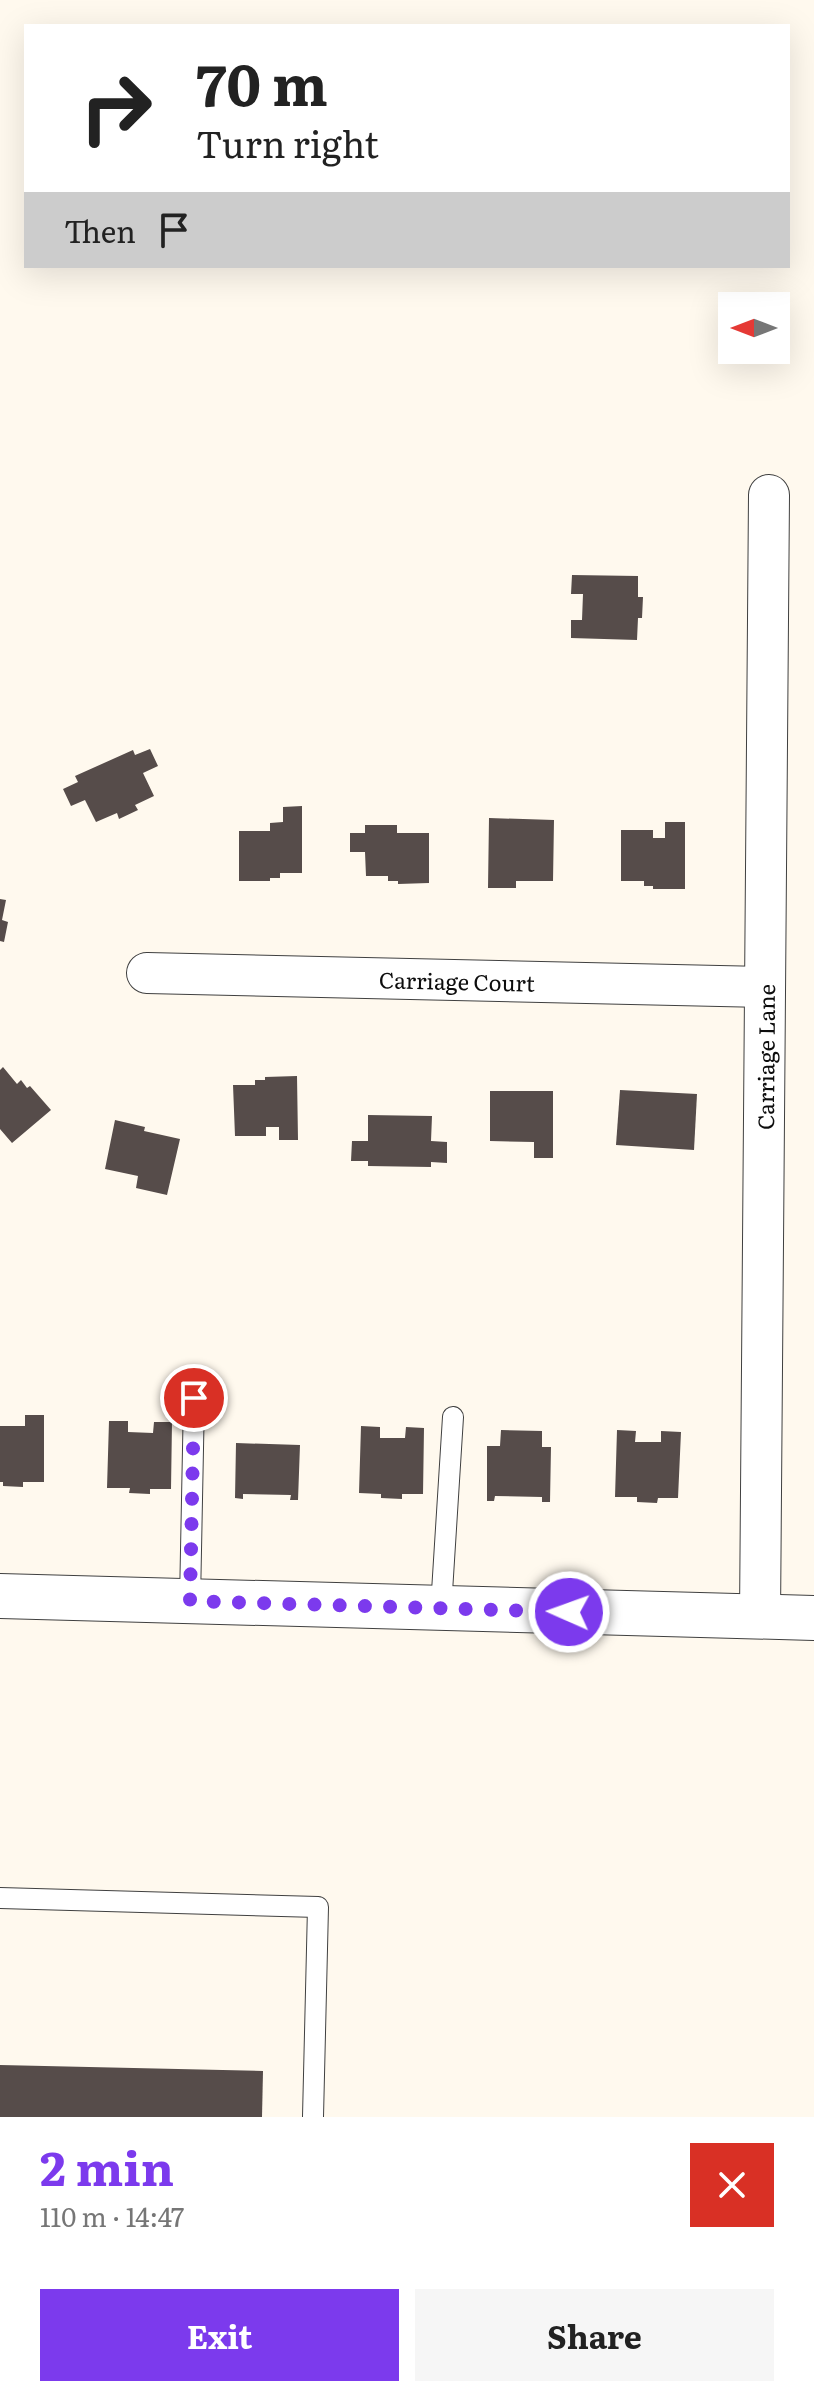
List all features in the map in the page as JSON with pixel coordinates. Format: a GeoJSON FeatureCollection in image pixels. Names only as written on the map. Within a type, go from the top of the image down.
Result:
{"type":"FeatureCollection","features":[{"type":"Feature","properties":{"kind":"street","name":"Carriage Lane"},"geometry":{"type":"LineString","coordinates":[[760,1617],[769,495]]}},
{"type":"Feature","properties":{"kind":"street","name":"Carriage Court"},"geometry":{"type":"LineString","coordinates":[[147,973],[765,987]]}},
{"type":"Feature","properties":{"kind":"street"},"geometry":{"type":"LineString","coordinates":[[0,1596],[814,1618]]}},
{"type":"Feature","properties":{"kind":"lane"},"geometry":{"type":"LineString","coordinates":[[190,1601],[194,1398]]}},
{"type":"Feature","properties":{"kind":"lane"},"geometry":{"type":"LineString","coordinates":[[441,1608],[453,1417]]}},
{"type":"Feature","properties":{"kind":"lane"},"geometry":{"type":"LineString","coordinates":[[0,1898],[318,1907],[313,2117]]}},
{"type":"Feature","properties":{"kind":"building"},"geometry":{"type":"Polygon","coordinates":[[[572,575],[638,576],[638,597],[643,597],[637,640],[571,638],[571,620],[582,620],[583,594],[571,594],[572,575]]]}},
{"type":"Feature","properties":{"kind":"building"},"geometry":{"type":"Polygon","coordinates":[[[150,749],[158,766],[143,773],[154,796],[135,805],[138,810],[119,819],[117,813],[96,822],[85,800],[71,806],[63,789],[78,782],[75,776],[133,750],[135,755],[150,749]]]}},
{"type":"Feature","properties":{"kind":"building"},"geometry":{"type":"Polygon","coordinates":[[[302,806],[302,873],[280,873],[280,878],[270,878],[270,881],[239,881],[239,831],[270,831],[270,823],[283,822],[283,807],[302,806]]]}},
{"type":"Feature","properties":{"kind":"building"},"geometry":{"type":"Polygon","coordinates":[[[489,818],[554,820],[553,881],[516,881],[516,888],[488,888],[489,818]]]}},
{"type":"Feature","properties":{"kind":"building"},"geometry":{"type":"Polygon","coordinates":[[[665,822],[685,822],[685,889],[653,889],[653,886],[644,886],[644,881],[621,881],[621,830],[653,830],[653,838],[665,838],[665,822]]]}},
{"type":"Feature","properties":{"kind":"building"},"geometry":{"type":"Polygon","coordinates":[[[365,825],[397,825],[397,833],[429,833],[429,883],[398,884],[398,881],[388,881],[388,876],[366,876],[365,852],[350,852],[350,833],[365,833],[365,825]]]}},
{"type":"Feature","properties":{"kind":"building"},"geometry":{"type":"Polygon","coordinates":[[[0,899],[6,900],[2,920],[8,922],[4,942],[0,941],[0,899]]]}},
{"type":"Feature","properties":{"kind":"building"},"geometry":{"type":"Polygon","coordinates":[[[3,1067],[17,1084],[21,1080],[27,1088],[30,1086],[51,1110],[12,1143],[0,1129],[0,1070],[3,1067]]]}},
{"type":"Feature","properties":{"kind":"building"},"geometry":{"type":"Polygon","coordinates":[[[297,1076],[298,1140],[279,1140],[279,1127],[266,1127],[266,1136],[235,1136],[233,1085],[255,1085],[255,1080],[265,1080],[265,1077],[297,1076]]]}},
{"type":"Feature","properties":{"kind":"building"},"geometry":{"type":"Polygon","coordinates":[[[620,1090],[697,1094],[694,1150],[616,1145],[620,1090]]]}},
{"type":"Feature","properties":{"kind":"building"},"geometry":{"type":"Polygon","coordinates":[[[490,1091],[553,1091],[553,1158],[534,1158],[534,1142],[490,1141],[490,1091]]]}},
{"type":"Feature","properties":{"kind":"building"},"geometry":{"type":"Polygon","coordinates":[[[368,1115],[432,1116],[431,1141],[447,1142],[447,1163],[431,1162],[431,1167],[368,1166],[368,1161],[351,1161],[352,1141],[368,1141],[368,1115]]]}},
{"type":"Feature","properties":{"kind":"building"},"geometry":{"type":"Polygon","coordinates":[[[115,1120],[145,1127],[144,1131],[180,1139],[167,1195],[136,1188],[138,1176],[105,1169],[115,1120]]]}},
{"type":"Feature","properties":{"kind":"building"},"geometry":{"type":"Polygon","coordinates":[[[25,1415],[44,1415],[44,1482],[23,1482],[23,1487],[3,1486],[0,1482],[0,1426],[25,1426],[25,1415]]]}},
{"type":"Feature","properties":{"kind":"building"},"geometry":{"type":"Polygon","coordinates":[[[109,1421],[128,1421],[128,1432],[153,1433],[154,1422],[172,1422],[171,1489],[150,1489],[150,1494],[129,1493],[130,1488],[107,1488],[109,1421]]]}},
{"type":"Feature","properties":{"kind":"building"},"geometry":{"type":"Polygon","coordinates":[[[361,1426],[380,1427],[380,1438],[405,1438],[406,1427],[424,1428],[423,1494],[402,1494],[402,1499],[359,1493],[361,1426]]]}},
{"type":"Feature","properties":{"kind":"building"},"geometry":{"type":"Polygon","coordinates":[[[501,1430],[542,1431],[542,1447],[551,1447],[550,1502],[542,1502],[542,1497],[495,1496],[494,1501],[487,1501],[487,1446],[500,1446],[501,1430]]]}},
{"type":"Feature","properties":{"kind":"building"},"geometry":{"type":"Polygon","coordinates":[[[617,1430],[636,1431],[635,1442],[661,1442],[661,1431],[681,1432],[678,1498],[658,1498],[657,1503],[637,1502],[637,1497],[615,1497],[617,1430]]]}},
{"type":"Feature","properties":{"kind":"building"},"geometry":{"type":"Polygon","coordinates":[[[236,1443],[300,1445],[298,1500],[290,1500],[291,1495],[243,1494],[243,1499],[235,1498],[236,1443]]]}},
{"type":"Feature","properties":{"kind":"building"},"geometry":{"type":"Polygon","coordinates":[[[0,2065],[263,2071],[262,2117],[0,2117],[0,2065]]]}},
{"type":"Feature","properties":{"kind":"route"},"geometry":{"type":"LineString","coordinates":[[194,1398],[190,1601],[569,1612]]}}]}
